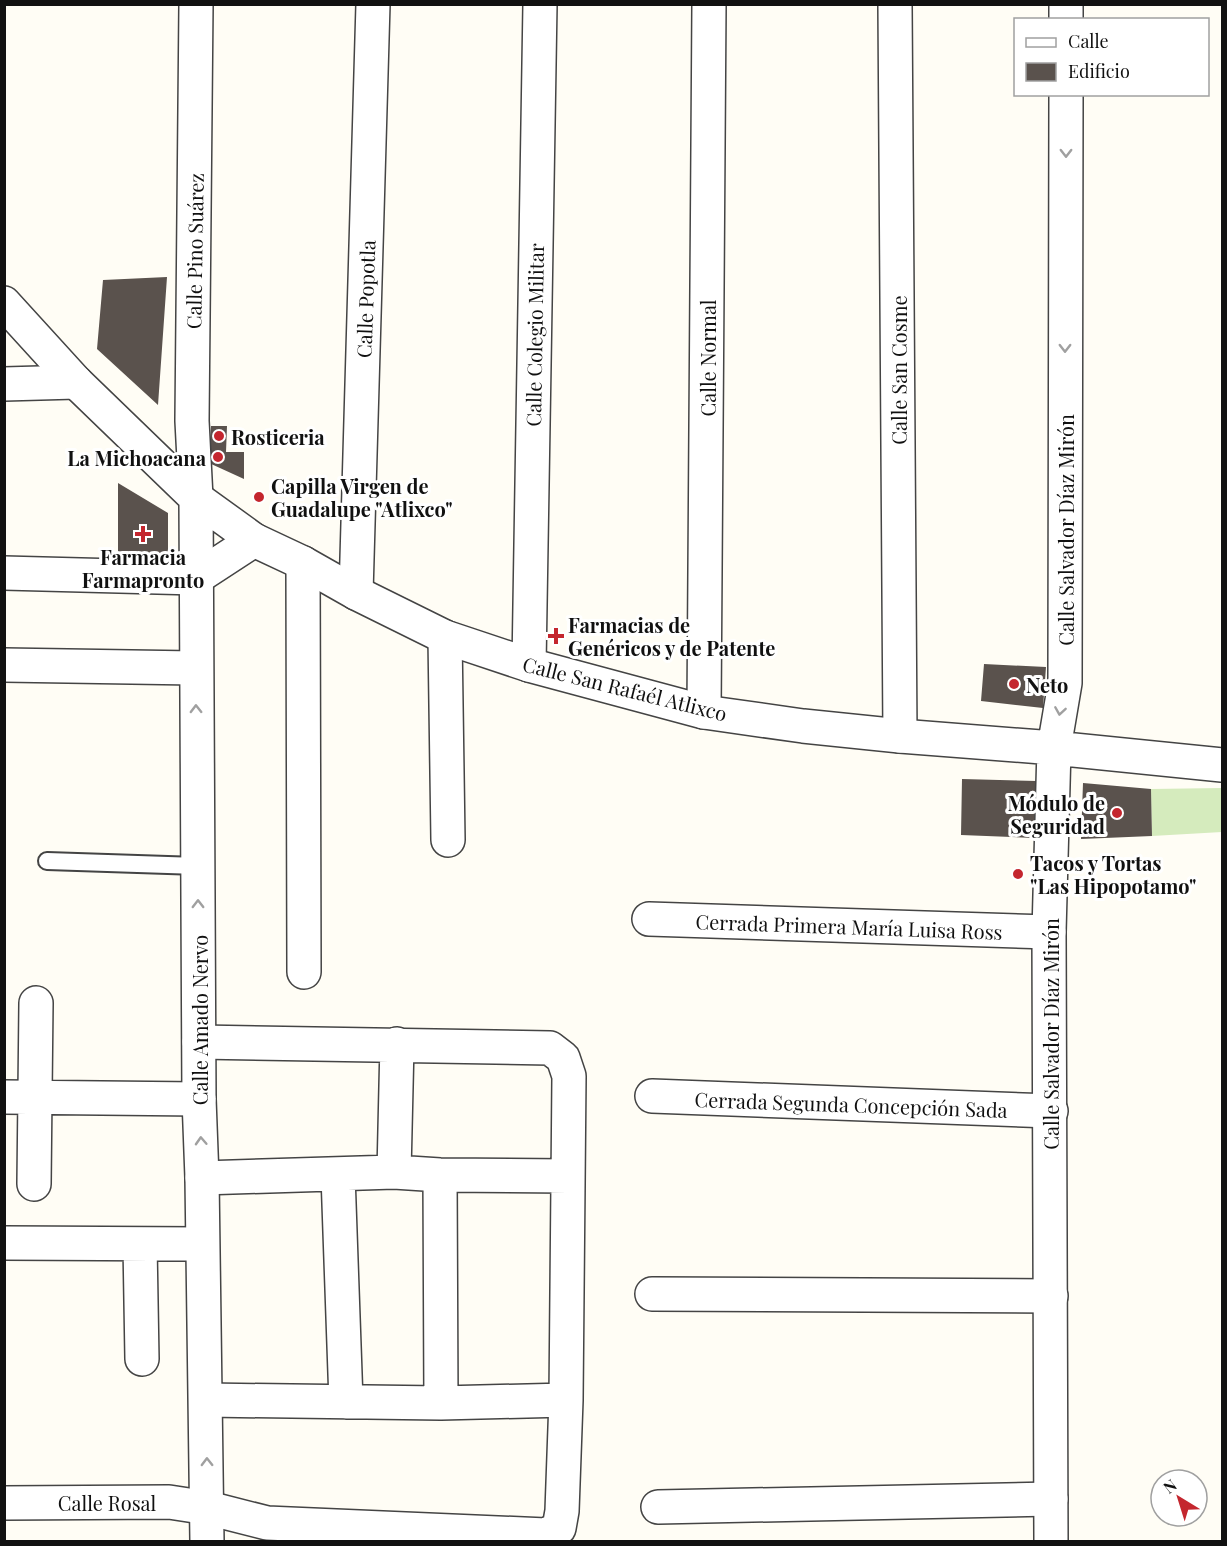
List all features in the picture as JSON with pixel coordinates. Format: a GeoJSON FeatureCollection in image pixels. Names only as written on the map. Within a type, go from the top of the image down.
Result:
{"type":"FeatureCollection","features":[{"type":"Feature","properties":{"kind":"street","name":"Calle Pino Suárez"},"geometry":{"type":"LineString","coordinates":[[196,4],[192,421],[196,498]]}},
{"type":"Feature","properties":{"kind":"street","name":"Calle Popotla"},"geometry":{"type":"LineString","coordinates":[[356,593],[374,4]]}},
{"type":"Feature","properties":{"kind":"street","name":"Calle Colegio Militar"},"geometry":{"type":"LineString","coordinates":[[529,665],[540,4]]}},
{"type":"Feature","properties":{"kind":"street","name":"Calle Normal"},"geometry":{"type":"LineString","coordinates":[[704,712],[709,4]]}},
{"type":"Feature","properties":{"kind":"street","name":"Calle San Cosme"},"geometry":{"type":"LineString","coordinates":[[895,4],[900,736]]}},
{"type":"Feature","properties":{"kind":"street","name":"Calle Salvador Díaz Mirón"},"geometry":{"type":"LineString","coordinates":[[1051,1542],[1049,932],[1054,748],[1065,683],[1066,96]]}},
{"type":"Feature","properties":{"kind":"street","name":"Calle San Rafaél Atlixco"},"geometry":{"type":"LineString","coordinates":[[4,303],[76,382],[196,498],[254,540],[445,637],[529,665],[704,712],[803,726],[900,736],[1054,748],[1222,765]]}},
{"type":"Feature","properties":{"kind":"street"},"geometry":{"type":"LineString","coordinates":[[4,384],[76,382]]}},
{"type":"Feature","properties":{"kind":"street","name":"Calle Amado Nervo"},"geometry":{"type":"LineString","coordinates":[[196,498],[195,668],[199,1099],[207,1542]]}},
{"type":"Feature","properties":{"kind":"street"},"geometry":{"type":"LineString","coordinates":[[4,573],[196,578],[254,540]]}},
{"type":"Feature","properties":{"kind":"street"},"geometry":{"type":"LineString","coordinates":[[303,563],[304,972]]}},
{"type":"Feature","properties":{"kind":"street"},"geometry":{"type":"LineString","coordinates":[[445,637],[448,840]]}},
{"type":"Feature","properties":{"kind":"street"},"geometry":{"type":"LineString","coordinates":[[4,665],[195,668]]}},
{"type":"Feature","properties":{"kind":"street","name":"Cerrada Primera María Luisa Ross"},"geometry":{"type":"LineString","coordinates":[[649,919],[1049,932]]}},
{"type":"Feature","properties":{"kind":"street"},"geometry":{"type":"LineString","coordinates":[[34,1184],[20,1097],[36,1002]]}},
{"type":"Feature","properties":{"kind":"street"},"geometry":{"type":"LineString","coordinates":[[199,1042],[550,1048],[563,1058],[569,1076],[566,1400],[441,1403],[206,1400]]}},
{"type":"Feature","properties":{"kind":"street"},"geometry":{"type":"LineString","coordinates":[[394,1172],[397,1044]]}},
{"type":"Feature","properties":{"kind":"street","name":"Cerrada Segunda Concepción Sada"},"geometry":{"type":"LineString","coordinates":[[652,1096],[1050,1112]]}},
{"type":"Feature","properties":{"kind":"street"},"geometry":{"type":"LineString","coordinates":[[20,1097],[199,1099]]}},
{"type":"Feature","properties":{"kind":"street"},"geometry":{"type":"LineString","coordinates":[[202,1178],[394,1172],[440,1175],[568,1176]]}},
{"type":"Feature","properties":{"kind":"street"},"geometry":{"type":"LineString","coordinates":[[338,1175],[346,1402]]}},
{"type":"Feature","properties":{"kind":"street"},"geometry":{"type":"LineString","coordinates":[[440,1175],[441,1403]]}},
{"type":"Feature","properties":{"kind":"street"},"geometry":{"type":"LineString","coordinates":[[4,1243],[202,1244]]}},
{"type":"Feature","properties":{"kind":"street"},"geometry":{"type":"LineString","coordinates":[[140,1244],[142,1359]]}},
{"type":"Feature","properties":{"kind":"street"},"geometry":{"type":"LineString","coordinates":[[652,1294],[1051,1296]]}},
{"type":"Feature","properties":{"kind":"street","name":"Calle Rosal"},"geometry":{"type":"LineString","coordinates":[[4,1503],[169,1502],[208,1508],[267,1523],[546,1535],[559,1528],[562,1511],[566,1400]]}},
{"type":"Feature","properties":{"kind":"street"},"geometry":{"type":"LineString","coordinates":[[658,1507],[1051,1499]]}},
{"type":"Feature","properties":{"kind":"lane"},"geometry":{"type":"LineString","coordinates":[[47,861],[198,866]]}},
{"type":"Feature","properties":{"kind":"green space"},"geometry":{"type":"Polygon","coordinates":[[[1222,788],[1222,832],[1152,836],[1151,789],[1222,788]]]}},
{"type":"Feature","properties":{"kind":"building"},"geometry":{"type":"Polygon","coordinates":[[[167,277],[158,405],[97,349],[103,280],[167,277]]]}},
{"type":"Feature","properties":{"kind":"building"},"geometry":{"type":"Polygon","coordinates":[[[211,426],[227,426],[226,452],[244,452],[244,479],[209,463],[211,426]]]}},
{"type":"Feature","properties":{"kind":"building","name":"Farmacia Farmapronto"},"geometry":{"type":"Polygon","coordinates":[[[118,483],[168,513],[168,562],[118,556],[118,483]]]}},
{"type":"Feature","properties":{"kind":"building","name":"Neto"},"geometry":{"type":"Polygon","coordinates":[[[984,664],[1046,667],[1043,708],[981,701],[984,664]]]}},
{"type":"Feature","properties":{"kind":"building"},"geometry":{"type":"Polygon","coordinates":[[[962,779],[1036,781],[1034,838],[961,835],[962,779]]]}},
{"type":"Feature","properties":{"kind":"building","name":"Módulo de Seguridad"},"geometry":{"type":"Polygon","coordinates":[[[1083,783],[1151,789],[1152,836],[1081,839],[1083,783]]]}},
{"type":"Feature","properties":{"kind":"place","name":"Rosticeria"},"geometry":{"type":"Point","coordinates":[219,436]}},
{"type":"Feature","properties":{"kind":"place","name":"La Michoacana"},"geometry":{"type":"Point","coordinates":[218,457]}},
{"type":"Feature","properties":{"kind":"place","name":"Capilla Virgen de Guadalupe \"Atlixco\""},"geometry":{"type":"Point","coordinates":[259,497]}},
{"type":"Feature","properties":{"kind":"place","name":"Farmacia Farmapronto"},"geometry":{"type":"Point","coordinates":[143,534]}},
{"type":"Feature","properties":{"kind":"place","name":"Farmacias de Genéricos y de Patente"},"geometry":{"type":"Point","coordinates":[556,636]}},
{"type":"Feature","properties":{"kind":"place","name":"Neto"},"geometry":{"type":"Point","coordinates":[1014,684]}},
{"type":"Feature","properties":{"kind":"place","name":"Módulo de Seguridad"},"geometry":{"type":"Point","coordinates":[1117,813]}},
{"type":"Feature","properties":{"kind":"place","name":"Tacos y Tortas \"Las Hipopotamo\""},"geometry":{"type":"Point","coordinates":[1018,874]}}]}
